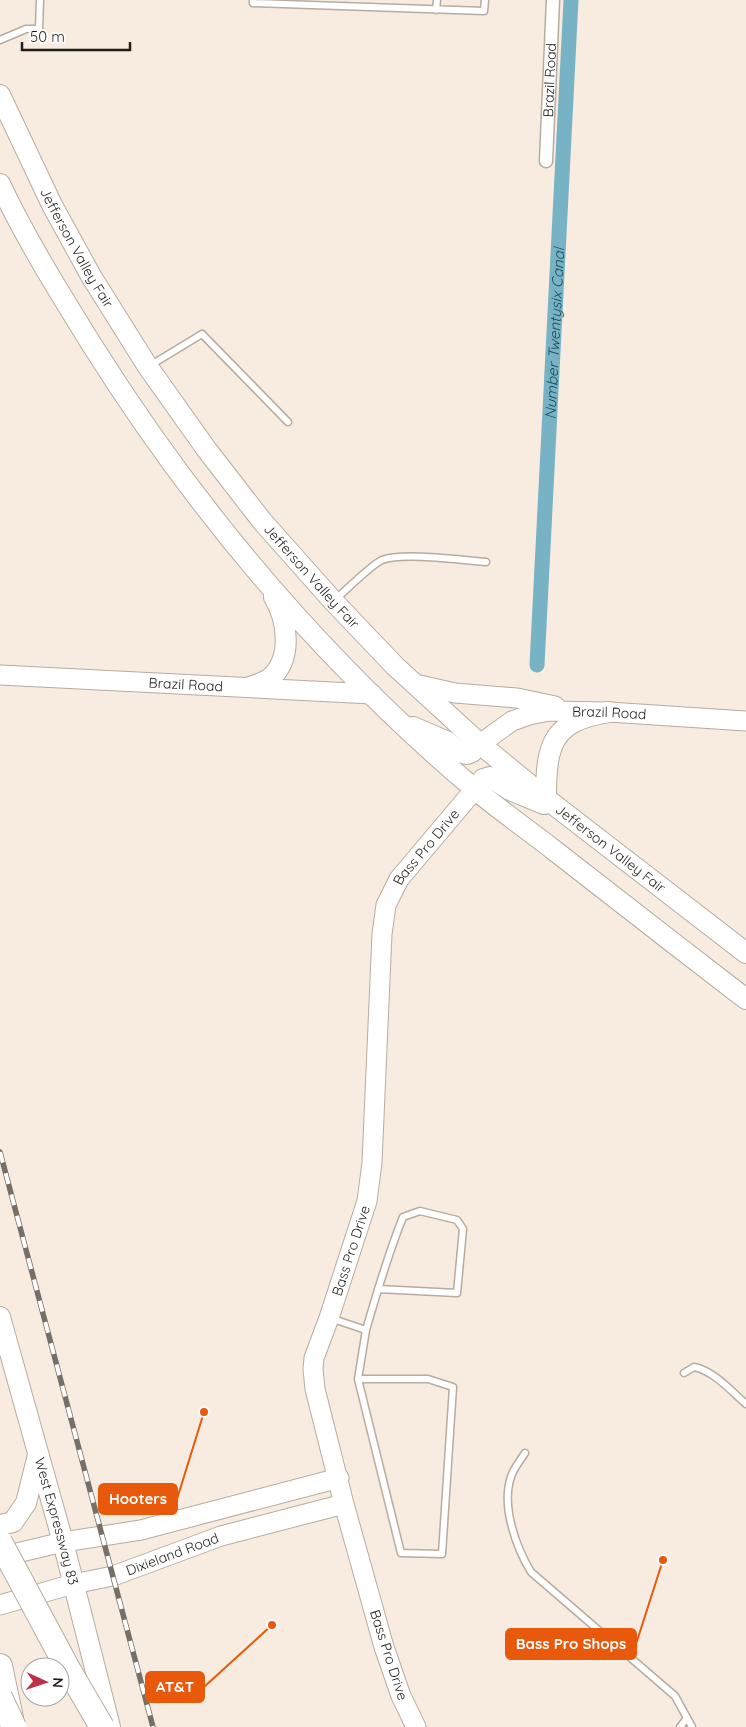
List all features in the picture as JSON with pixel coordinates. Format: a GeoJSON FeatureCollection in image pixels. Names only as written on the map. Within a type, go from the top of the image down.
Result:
{"type":"FeatureCollection","features":[{"type":"Feature","properties":{"kind":"highway"},"geometry":{"type":"LineString","coordinates":[[0,1542],[67,1667],[102,1727]]}},
{"type":"Feature","properties":{"kind":"highway"},"geometry":{"type":"LineString","coordinates":[[0,1666],[14,1727]]}},
{"type":"Feature","properties":{"kind":"highway"},"geometry":{"type":"LineString","coordinates":[[0,1697],[14,1727]]}},
{"type":"Feature","properties":{"kind":"main road","name":"Jefferson Valley Fair"},"geometry":{"type":"LineString","coordinates":[[0,95],[52,205],[92,276],[148,367],[207,450],[262,520],[333,601],[395,666],[480,744],[546,798],[746,953]]}},
{"type":"Feature","properties":{"kind":"main road"},"geometry":{"type":"LineString","coordinates":[[0,184],[13,211],[59,292],[106,367],[154,438],[206,509],[262,576],[344,667],[394,716],[475,789],[746,999]]}},
{"type":"Feature","properties":{"kind":"main road"},"geometry":{"type":"LineString","coordinates":[[250,687],[269,679],[278,667],[284,652],[286,636],[284,620],[278,605],[262,576]]}},
{"type":"Feature","properties":{"kind":"main road"},"geometry":{"type":"LineString","coordinates":[[546,798],[548,760],[558,735],[577,719],[609,712]]}},
{"type":"Feature","properties":{"kind":"main road"},"geometry":{"type":"LineString","coordinates":[[394,716],[448,742],[462,753],[472,752],[480,744]]}},
{"type":"Feature","properties":{"kind":"main road"},"geometry":{"type":"LineString","coordinates":[[475,789],[483,779],[490,777],[510,790],[567,814]]}},
{"type":"Feature","properties":{"kind":"main road","name":"West Expressway 83"},"geometry":{"type":"LineString","coordinates":[[0,1317],[63,1542],[110,1727]]}},
{"type":"Feature","properties":{"kind":"main road"},"geometry":{"type":"LineString","coordinates":[[0,1525],[13,1522],[26,1503],[38,1454]]}},
{"type":"Feature","properties":{"kind":"street","name":"Brazil Road"},"geometry":{"type":"LineString","coordinates":[[546,161],[553,0]]}},
{"type":"Feature","properties":{"kind":"street","name":"Brazil Road"},"geometry":{"type":"LineString","coordinates":[[0,675],[372,694]]}},
{"type":"Feature","properties":{"kind":"street"},"geometry":{"type":"LineString","coordinates":[[414,684],[455,693],[517,698],[568,710]]}},
{"type":"Feature","properties":{"kind":"street","name":"Brazil Road"},"geometry":{"type":"LineString","coordinates":[[480,744],[506,725],[529,714],[549,711],[609,712],[746,721]]}},
{"type":"Feature","properties":{"kind":"street","name":"Bass Pro Drive"},"geometry":{"type":"LineString","coordinates":[[416,1727],[401,1696],[384,1647],[344,1504],[339,1478],[315,1389],[313,1369],[314,1358],[329,1318],[370,1185],[382,934],[386,905],[399,879],[475,789]]}},
{"type":"Feature","properties":{"kind":"street","name":"Dixieland Road"},"geometry":{"type":"LineString","coordinates":[[0,1557],[63,1542],[141,1530],[339,1478]]}},
{"type":"Feature","properties":{"kind":"street","name":"Dixieland Road"},"geometry":{"type":"LineString","coordinates":[[0,1605],[73,1584],[113,1576],[221,1536],[344,1504]]}},
{"type":"Feature","properties":{"kind":"lane"},"geometry":{"type":"LineString","coordinates":[[0,40],[26,29],[39,29],[40,0]]}},
{"type":"Feature","properties":{"kind":"lane"},"geometry":{"type":"LineString","coordinates":[[254,0],[253,2],[377,4],[436,10],[484,11],[485,0]]}},
{"type":"Feature","properties":{"kind":"lane"},"geometry":{"type":"LineString","coordinates":[[436,10],[437,0]]}},
{"type":"Feature","properties":{"kind":"lane"},"geometry":{"type":"LineString","coordinates":[[148,367],[202,334],[288,422]]}},
{"type":"Feature","properties":{"kind":"lane"},"geometry":{"type":"LineString","coordinates":[[333,601],[380,561],[406,557],[486,562]]}},
{"type":"Feature","properties":{"kind":"lane"},"geometry":{"type":"LineString","coordinates":[[358,1378],[428,1379],[453,1387],[442,1554],[401,1553],[358,1378],[366,1330],[378,1289],[392,1245],[403,1216],[420,1211],[458,1220],[463,1229],[457,1293],[378,1289]]}},
{"type":"Feature","properties":{"kind":"lane"},"geometry":{"type":"LineString","coordinates":[[329,1318],[366,1330]]}},
{"type":"Feature","properties":{"kind":"lane"},"geometry":{"type":"LineString","coordinates":[[684,1373],[694,1367],[702,1369],[712,1375],[746,1404]]}},
{"type":"Feature","properties":{"kind":"lane"},"geometry":{"type":"LineString","coordinates":[[525,1453],[511,1476],[507,1495],[511,1524],[521,1554],[531,1572],[675,1696],[692,1727]]}},
{"type":"Feature","properties":{"kind":"lane"},"geometry":{"type":"LineString","coordinates":[[680,1727],[687,1718]]}},
{"type":"Feature","properties":{"kind":"waterway","name":"Number Twentysix Canal"},"geometry":{"type":"LineString","coordinates":[[537,665],[571,0]]}},
{"type":"Feature","properties":{"kind":"railway"},"geometry":{"type":"LineString","coordinates":[[0,1152],[153,1727]]}},
{"type":"Feature","properties":{"kind":"place","name":"Hooters"},"geometry":{"type":"Point","coordinates":[204,1412]}},
{"type":"Feature","properties":{"kind":"place","name":"Bass Pro Shops"},"geometry":{"type":"Point","coordinates":[663,1560]}},
{"type":"Feature","properties":{"kind":"place","name":"AT&T"},"geometry":{"type":"Point","coordinates":[272,1625]}}]}
